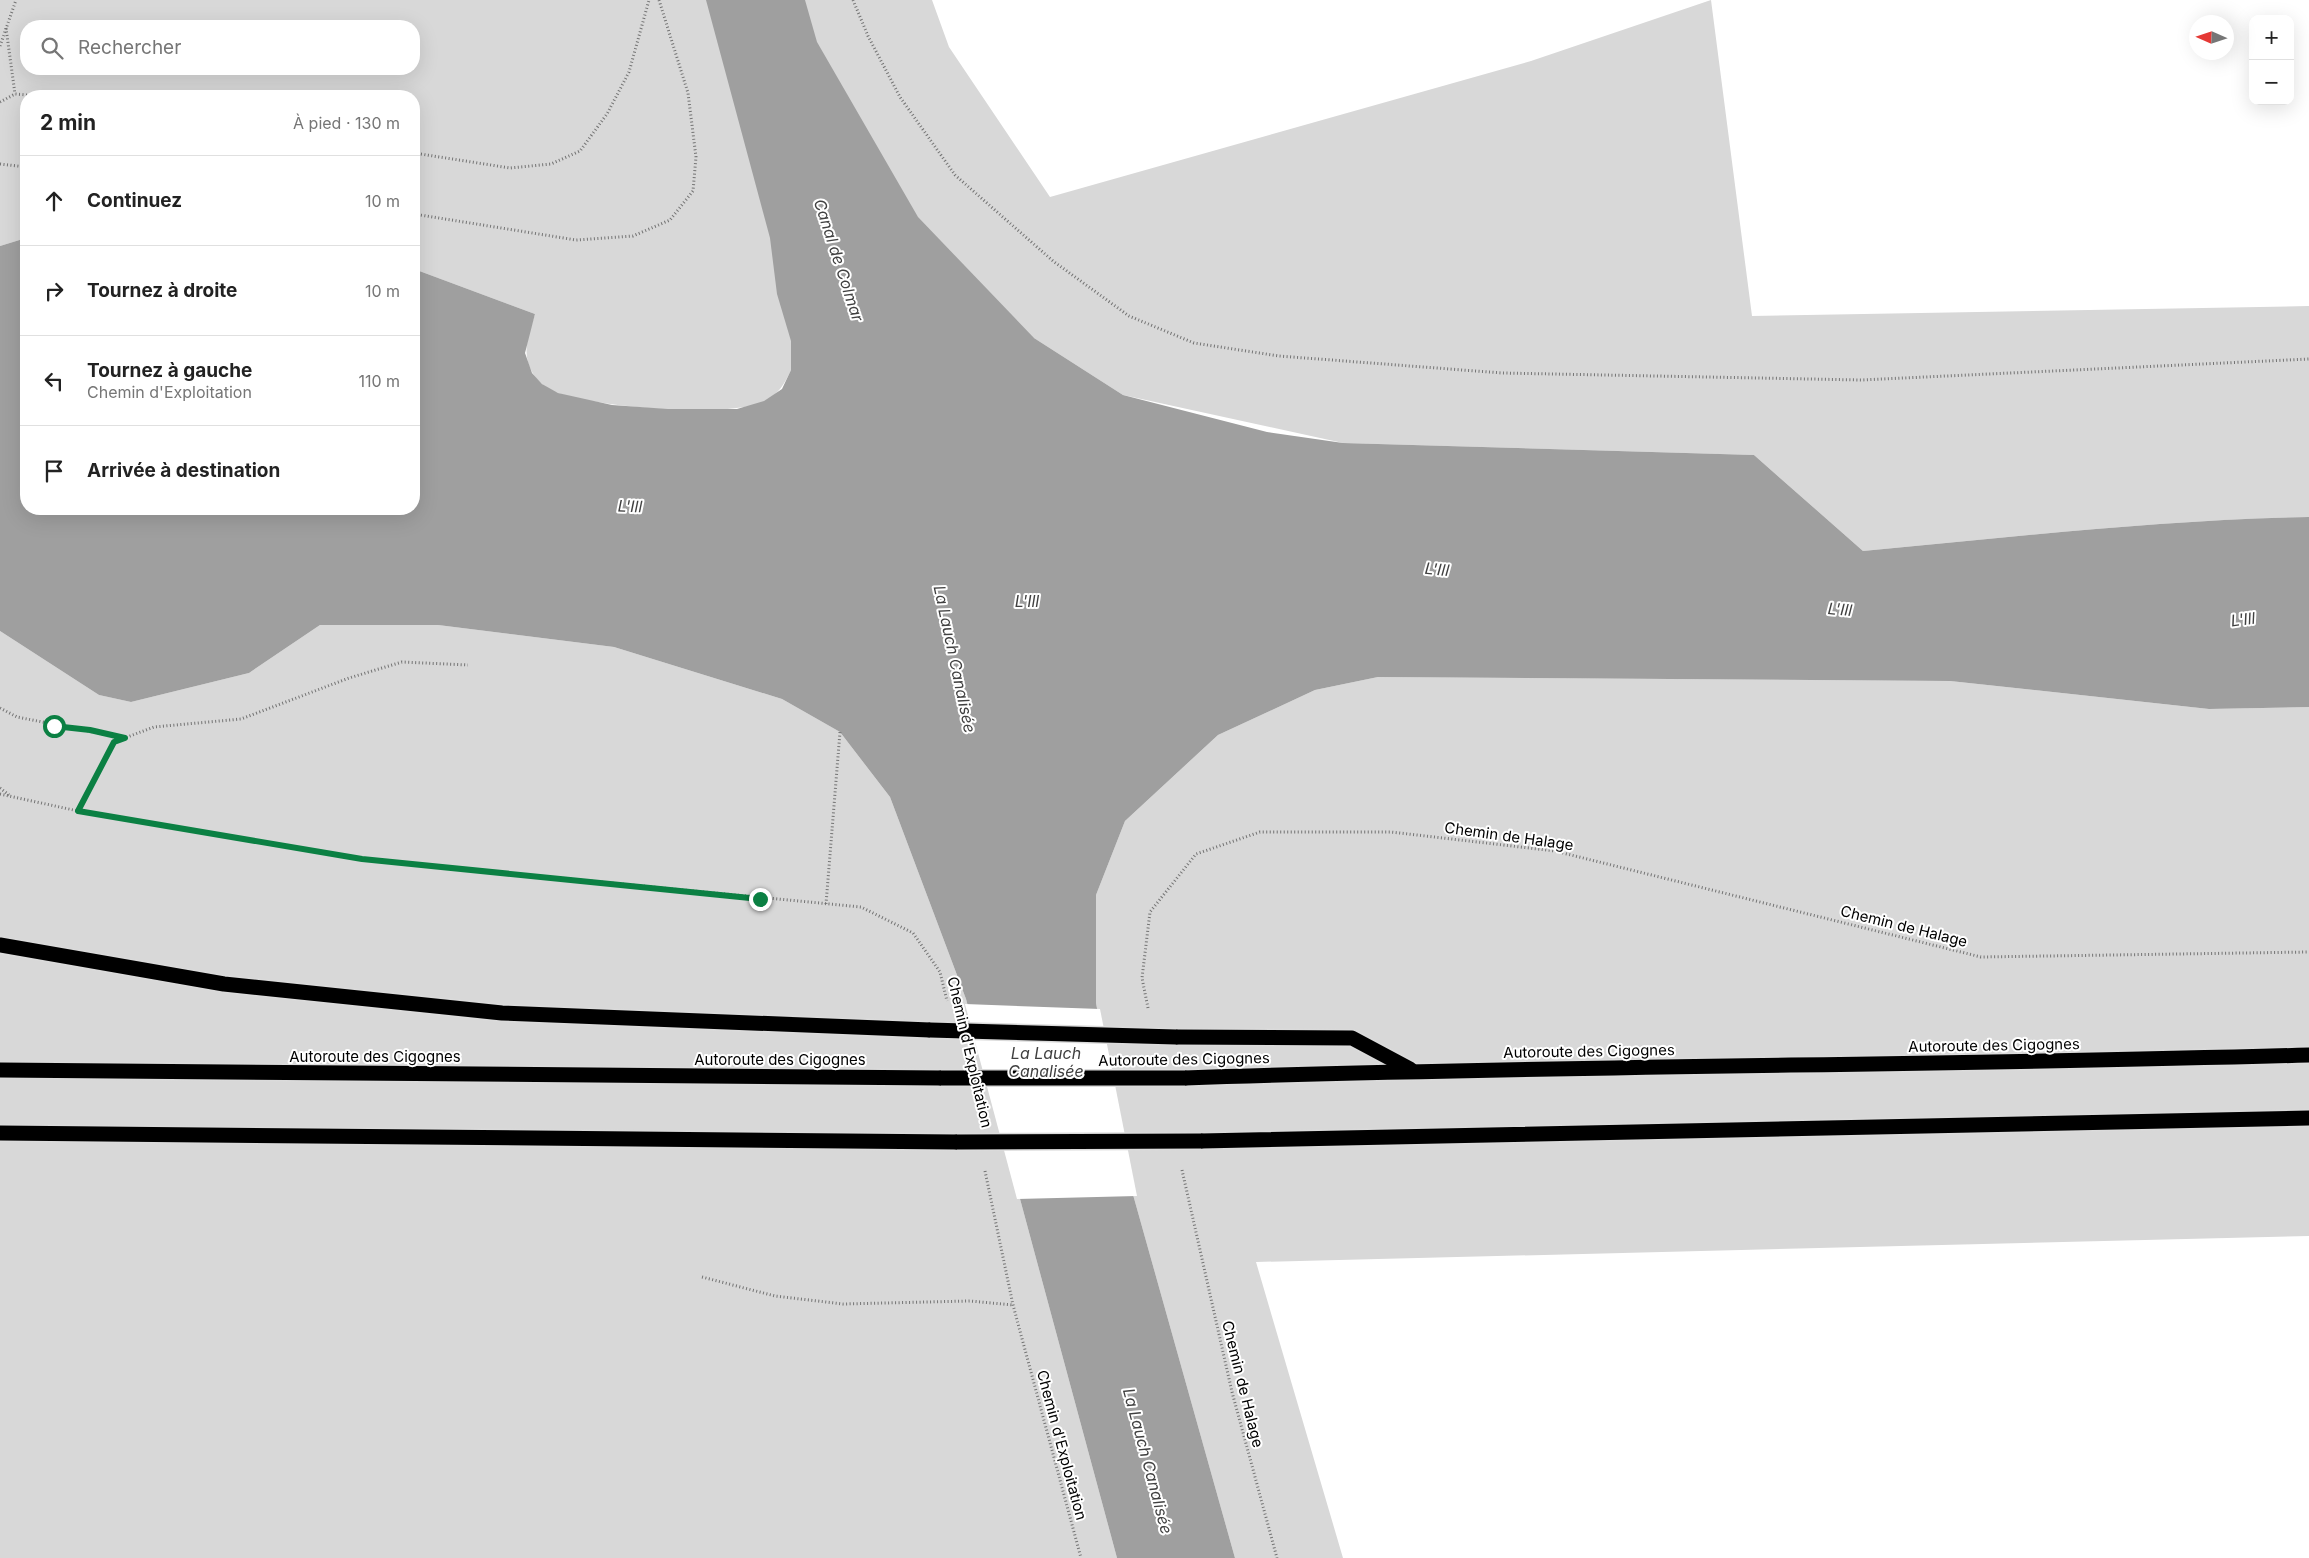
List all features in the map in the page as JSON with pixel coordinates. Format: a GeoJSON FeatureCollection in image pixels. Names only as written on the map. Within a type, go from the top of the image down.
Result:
{"type":"FeatureCollection","features":[{"type":"Feature","properties":{"kind":"highway"},"geometry":{"type":"LineString","coordinates":[[0,945],[224,984],[502,1013],[930,1030],[1176,1037],[1352,1038],[1412,1070]]}},
{"type":"Feature","properties":{"kind":"highway","name":"Autoroute des Cigognes"},"geometry":{"type":"LineString","coordinates":[[0,1070],[941,1078],[1185,1078],[1412,1070],[1848,1065],[2309,1055]]}},
{"type":"Feature","properties":{"kind":"highway"},"geometry":{"type":"LineString","coordinates":[[0,1133],[957,1142],[1201,1141],[2309,1118]]}},
{"type":"Feature","properties":{"kind":"path"},"geometry":{"type":"LineString","coordinates":[[0,46],[16,0]]}},
{"type":"Feature","properties":{"kind":"path"},"geometry":{"type":"LineString","coordinates":[[420,154],[510,168],[552,164],[580,151],[607,114],[629,72],[649,0]]}},
{"type":"Feature","properties":{"kind":"path"},"geometry":{"type":"LineString","coordinates":[[420,215],[576,240],[633,236],[670,220],[693,192],[696,157],[688,93],[659,0]]}},
{"type":"Feature","properties":{"kind":"path"},"geometry":{"type":"LineString","coordinates":[[853,0],[868,36],[900,97],[955,175],[1054,261],[1129,316],[1194,343],[1279,356],[1502,373],[1851,379],[2309,359]]}},
{"type":"Feature","properties":{"kind":"path"},"geometry":{"type":"LineString","coordinates":[[6,28],[15,94]]}},
{"type":"Feature","properties":{"kind":"path"},"geometry":{"type":"LineString","coordinates":[[0,102],[15,94],[20,94]]}},
{"type":"Feature","properties":{"kind":"path"},"geometry":{"type":"LineString","coordinates":[[0,164],[20,166]]}},
{"type":"Feature","properties":{"kind":"path"},"geometry":{"type":"LineString","coordinates":[[78,811],[114,742],[154,727],[241,720],[349,678],[402,662],[468,665]]}},
{"type":"Feature","properties":{"kind":"path"},"geometry":{"type":"LineString","coordinates":[[0,708],[17,717],[125,738]]}},
{"type":"Feature","properties":{"kind":"path"},"geometry":{"type":"LineString","coordinates":[[826,904],[840,732]]}},
{"type":"Feature","properties":{"kind":"path"},"geometry":{"type":"LineString","coordinates":[[0,788],[11,797]]}},
{"type":"Feature","properties":{"kind":"path","name":"Chemin d'Exploitation"},"geometry":{"type":"LineString","coordinates":[[0,794],[78,811],[362,859],[861,908],[912,934],[940,972],[948,1009]]}},
{"type":"Feature","properties":{"kind":"path","name":"Chemin de Halage"},"geometry":{"type":"LineString","coordinates":[[1142,978],[1150,912],[1190,861],[1196,854],[1260,832],[1391,832],[1555,851],[1981,957],[2309,952]]}},
{"type":"Feature","properties":{"kind":"path","name":"Chemin d'Exploitation"},"geometry":{"type":"LineString","coordinates":[[985,1169],[1013,1305],[1081,1558]]}},
{"type":"Feature","properties":{"kind":"path","name":"Chemin de Halage"},"geometry":{"type":"LineString","coordinates":[[1191,1214],[1232,1392],[1277,1558]]}},
{"type":"Feature","properties":{"kind":"path"},"geometry":{"type":"LineString","coordinates":[[702,1277],[775,1296],[843,1304],[970,1301],[1013,1305]]}},
{"type":"Feature","properties":{"kind":"shaded area"},"geometry":{"type":"Polygon","coordinates":[[[0,0],[932,0],[949,47],[1050,197],[1531,61],[1711,0],[1752,316],[2309,306],[2309,517],[2141,525],[1863,551],[1754,455],[1343,443],[1123,395],[1034,338],[791,370],[778,392],[765,401],[747,406],[723,409],[663,409],[602,403],[577,398],[547,388],[532,372],[527,357],[527,343],[535,314],[420,271],[420,90],[20,90],[20,240],[0,246],[0,0]]]}},
{"type":"Feature","properties":{"kind":"shaded area"},"geometry":{"type":"Polygon","coordinates":[[[320,625],[438,625],[614,647],[782,699],[840,732],[890,797],[966,999],[1117,1558],[0,1558],[0,631],[99,695],[131,702],[249,673],[320,625]]]}},
{"type":"Feature","properties":{"kind":"shaded area"},"geometry":{"type":"Polygon","coordinates":[[[1378,677],[1950,681],[2209,709],[2309,707],[2309,1236],[1256,1262],[1343,1558],[1235,1558],[1132,1191],[1096,1003],[1096,895],[1125,821],[1218,735],[1315,690],[1378,677]]]}},
{"type":"Feature","properties":{"kind":"water","name":"L'Ill"},"geometry":{"type":"Polygon","coordinates":[[[706,0],[805,0],[817,42],[918,217],[1034,338],[1123,395],[1267,432],[1343,443],[1754,455],[1863,551],[2142,525],[2309,517],[2309,707],[2209,709],[1950,681],[1378,677],[1315,690],[1218,735],[1125,821],[1096,895],[1096,1003],[1132,1191],[1235,1558],[1117,1558],[966,999],[890,797],[840,732],[782,699],[614,647],[438,625],[320,625],[249,673],[131,702],[99,695],[0,631],[0,246],[20,240],[20,515],[420,515],[420,271],[535,314],[525,353],[532,373],[542,384],[558,393],[612,405],[668,409],[737,409],[764,401],[782,389],[791,370],[791,341],[777,294],[770,238],[706,0]]]}},
{"type":"Feature","properties":{"kind":"pier"},"geometry":{"type":"Polygon","coordinates":[[[965,1004],[1100,1009],[1137,1196],[1017,1199],[965,1004]]]}},
{"type":"Feature","properties":{"kind":"route"},"geometry":{"type":"LineString","coordinates":[[54,726],[90,730],[125,738],[114,742],[78,811],[362,859],[760,899]]}},
{"type":"Feature","properties":{"kind":"water label","name":"Canal de Colmar"},"geometry":{"type":"Point","coordinates":[839,260]}},
{"type":"Feature","properties":{"kind":"water label","name":"La Lauch Canalisée"},"geometry":{"type":"Point","coordinates":[955,659]}},
{"type":"Feature","properties":{"kind":"water label","name":"La Lauch Canalisée"},"geometry":{"type":"Point","coordinates":[1046,1062]}},
{"type":"Feature","properties":{"kind":"water label","name":"La Lauch Canalisée"},"geometry":{"type":"Point","coordinates":[1148,1461]}}]}
